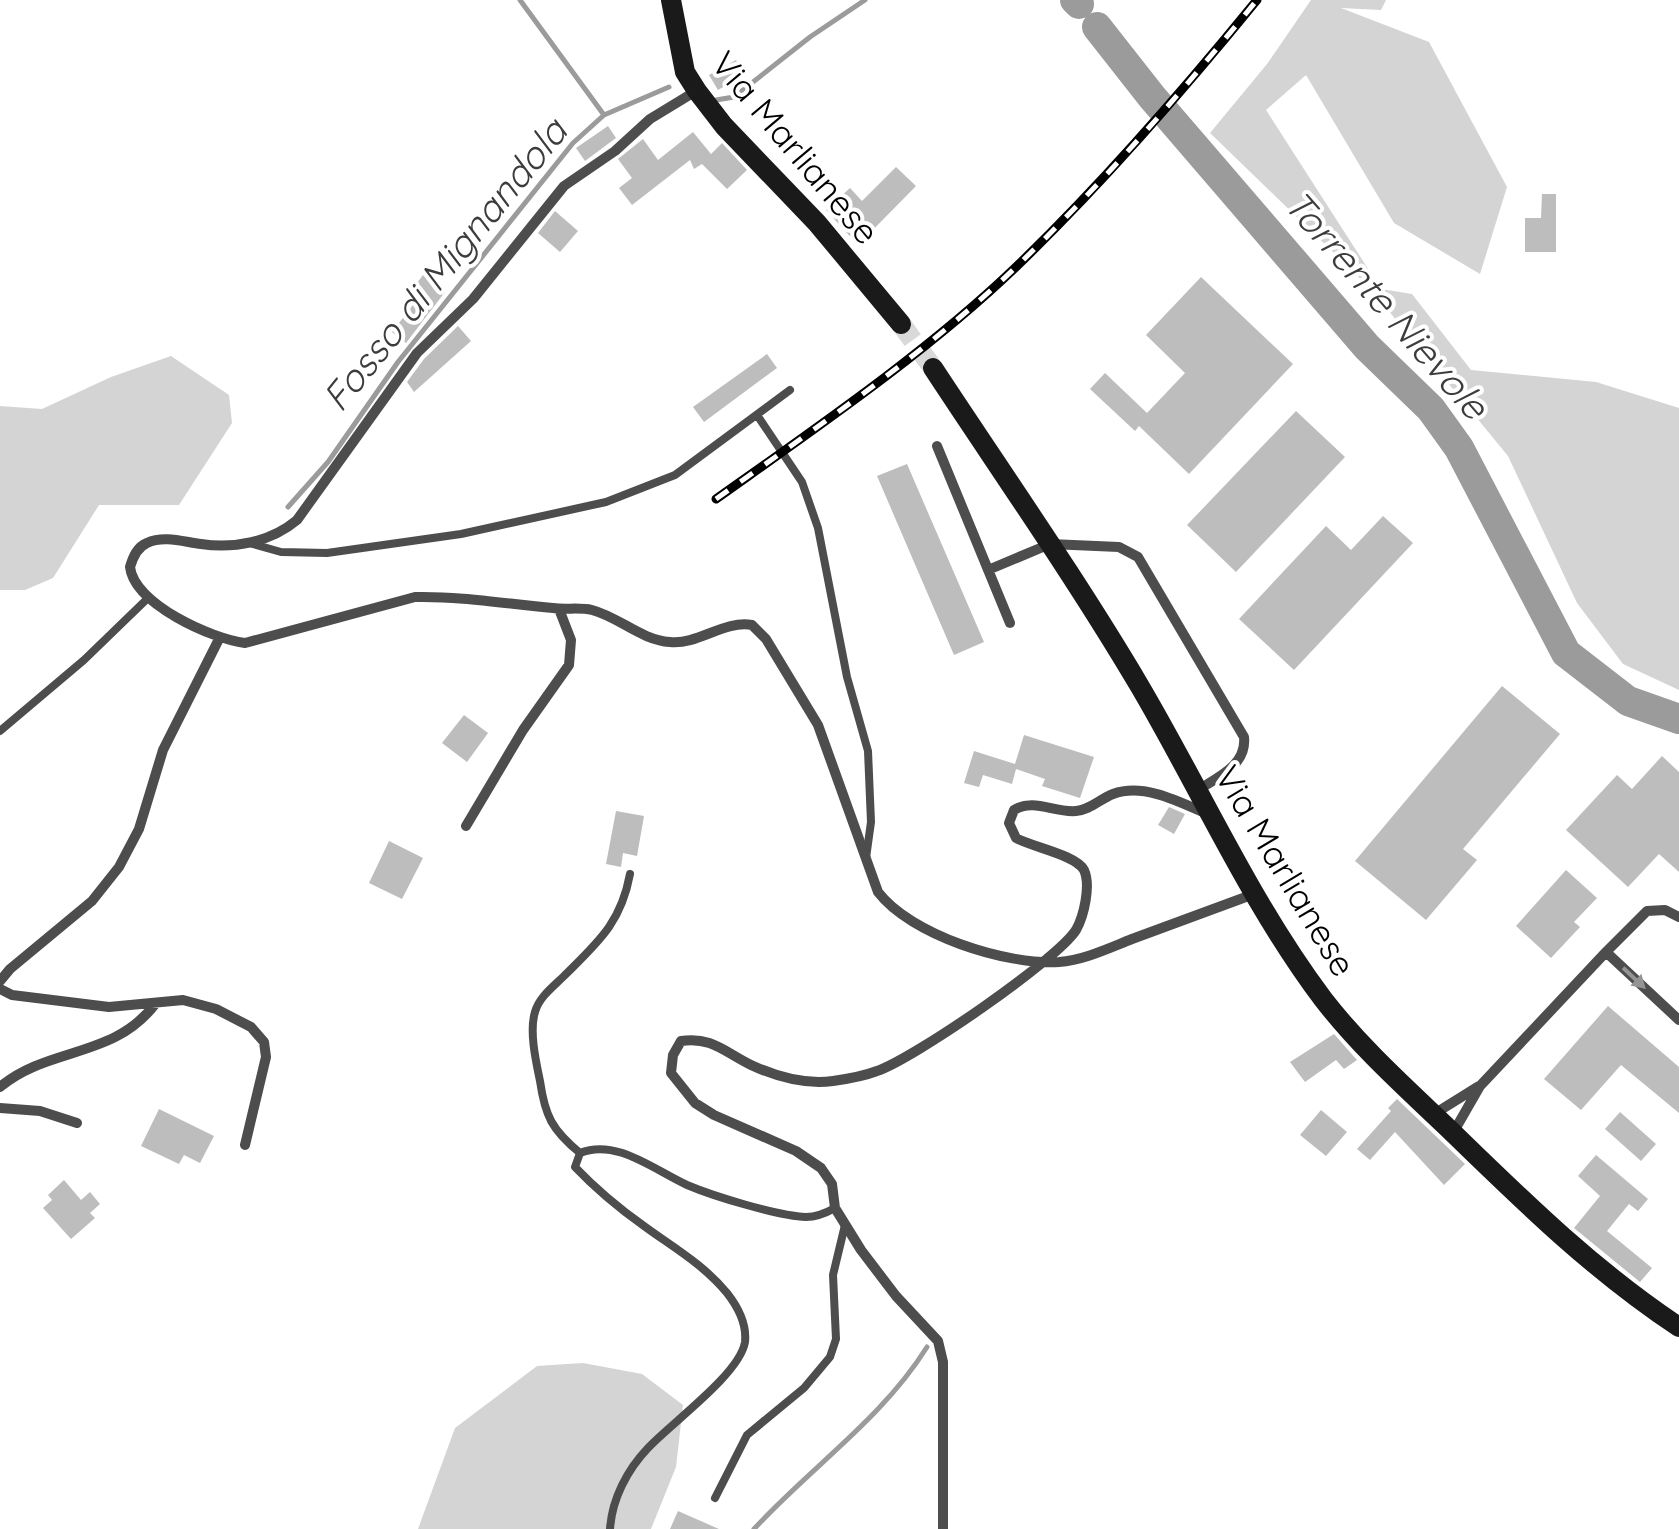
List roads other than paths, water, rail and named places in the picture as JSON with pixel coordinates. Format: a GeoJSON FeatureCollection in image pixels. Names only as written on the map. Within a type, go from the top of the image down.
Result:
{"type":"FeatureCollection","features":[{"type":"Feature","properties":{"kind":"street","name":"Via Marlianese"},"geometry":{"type":"LineString","coordinates":[[671,0],[685,72],[697,91],[724,126],[817,223],[901,324]]}},
{"type":"Feature","properties":{"kind":"street"},"geometry":{"type":"LineString","coordinates":[[697,91],[650,119],[614,151],[564,186],[473,299],[417,353],[297,520],[275,535],[249,543],[226,546],[148,542],[139,548],[130,567],[137,589],[147,599],[220,637],[256,642],[415,597],[481,599],[595,611],[665,642],[679,642],[745,624],[759,630],[818,725],[878,892],[890,908],[925,929],[977,948],[1045,961],[1078,958],[1254,894]]}},
{"type":"Feature","properties":{"kind":"street","name":"Via Marlianese"},"geometry":{"type":"LineString","coordinates":[[932,368],[1139,685],[1254,894],[1340,1019],[1586,1260],[1676,1324]]}},
{"type":"Feature","properties":{"kind":"street"},"geometry":{"type":"LineString","coordinates":[[937,446],[1010,623]]}},
{"type":"Feature","properties":{"kind":"street"},"geometry":{"type":"LineString","coordinates":[[988,570],[1050,544],[1119,547],[1133,552],[1246,742],[1236,764],[1197,790]]}},
{"type":"Feature","properties":{"kind":"street"},"geometry":{"type":"LineString","coordinates":[[466,826],[523,730],[569,665],[570,640],[559,609]]}},
{"type":"Feature","properties":{"kind":"street"},"geometry":{"type":"LineString","coordinates":[[0,981],[92,901],[118,867],[139,829],[162,750],[220,637]]}},
{"type":"Feature","properties":{"kind":"street"},"geometry":{"type":"LineString","coordinates":[[943,1529],[940,1346],[896,1296],[846,1224],[836,1208],[832,1184],[821,1168],[796,1151],[714,1115],[696,1103],[672,1073],[673,1055],[681,1041],[698,1038],[782,1077],[808,1082],[834,1081],[878,1071],[913,1053],[1045,961],[1078,926],[1086,880],[1078,864],[1016,838],[1009,824],[1014,810],[1026,804],[1072,812],[1114,794],[1140,791],[1210,814]]}},
{"type":"Feature","properties":{"kind":"street"},"geometry":{"type":"LineString","coordinates":[[1453,1133],[1480,1086],[1647,911],[1664,910],[1679,917]]}},
{"type":"Feature","properties":{"kind":"street"},"geometry":{"type":"LineString","coordinates":[[1606,952],[1679,1020]]}},
{"type":"Feature","properties":{"kind":"street"},"geometry":{"type":"LineString","coordinates":[[0,990],[12,996],[94,1006],[183,1000],[216,1009],[252,1027],[264,1042],[266,1066],[245,1145]]}},
{"type":"Feature","properties":{"kind":"street"},"geometry":{"type":"LineString","coordinates":[[0,1087],[28,1068],[117,1038],[138,1024],[156,1003]]}},
{"type":"Feature","properties":{"kind":"street"},"geometry":{"type":"LineString","coordinates":[[1434,1115],[1480,1086]]}},
{"type":"Feature","properties":{"kind":"street"},"geometry":{"type":"LineString","coordinates":[[0,1108],[40,1111],[77,1123]]}},
{"type":"Feature","properties":{"kind":"lane"},"geometry":{"type":"LineString","coordinates":[[249,543],[282,552],[327,553],[460,534],[576,510],[661,483],[790,390]]}},
{"type":"Feature","properties":{"kind":"lane"},"geometry":{"type":"LineString","coordinates":[[757,415],[802,482],[818,528],[846,676],[868,751],[872,822],[866,862]]}},
{"type":"Feature","properties":{"kind":"lane"},"geometry":{"type":"LineString","coordinates":[[0,731],[84,660],[147,599]]}},
{"type":"Feature","properties":{"kind":"lane"},"geometry":{"type":"LineString","coordinates":[[580,1153],[545,1115],[534,1012],[546,994],[612,925],[630,874]]}},
{"type":"Feature","properties":{"kind":"lane"},"geometry":{"type":"LineString","coordinates":[[610,1529],[620,1487],[648,1448],[696,1405],[738,1358],[744,1342],[742,1316],[706,1270],[590,1182],[575,1166],[580,1153],[608,1148],[689,1186],[792,1216],[811,1217],[836,1208]]}},
{"type":"Feature","properties":{"kind":"lane"},"geometry":{"type":"LineString","coordinates":[[715,1498],[747,1435],[804,1388],[830,1357],[836,1339],[833,1275],[846,1224]]}},
{"type":"Feature","properties":{"kind":"waterway"},"geometry":{"type":"LineString","coordinates":[[520,0],[604,115]]}},
{"type":"Feature","properties":{"kind":"waterway","name":"Fosso di Mignandola"},"geometry":{"type":"LineString","coordinates":[[716,100],[734,97],[865,0]]}},
{"type":"Feature","properties":{"kind":"waterway","name":"Torrente Nievole"},"geometry":{"type":"LineString","coordinates":[[1075,0],[1079,4]]}},
{"type":"Feature","properties":{"kind":"waterway","name":"Torrente Nievole"},"geometry":{"type":"LineString","coordinates":[[1097,27],[1152,97],[1367,347],[1431,409],[1459,448],[1566,653],[1628,701],[1679,719]]}},
{"type":"Feature","properties":{"kind":"waterway","name":"Fosso di Mignandola"},"geometry":{"type":"LineString","coordinates":[[288,507],[328,462],[398,362],[573,143],[604,115],[669,87]]}},
{"type":"Feature","properties":{"kind":"waterway"},"geometry":{"type":"LineString","coordinates":[[754,1529],[868,1420],[927,1347]]}},
{"type":"Feature","properties":{"kind":"tunnel"},"geometry":{"type":"LineString","coordinates":[[901,324],[933,368]]}},
{"type":"Feature","properties":{"kind":"railway"},"geometry":{"type":"LineString","coordinates":[[716,499],[871,387],[983,297],[1111,170],[1257,0]]}}]}
